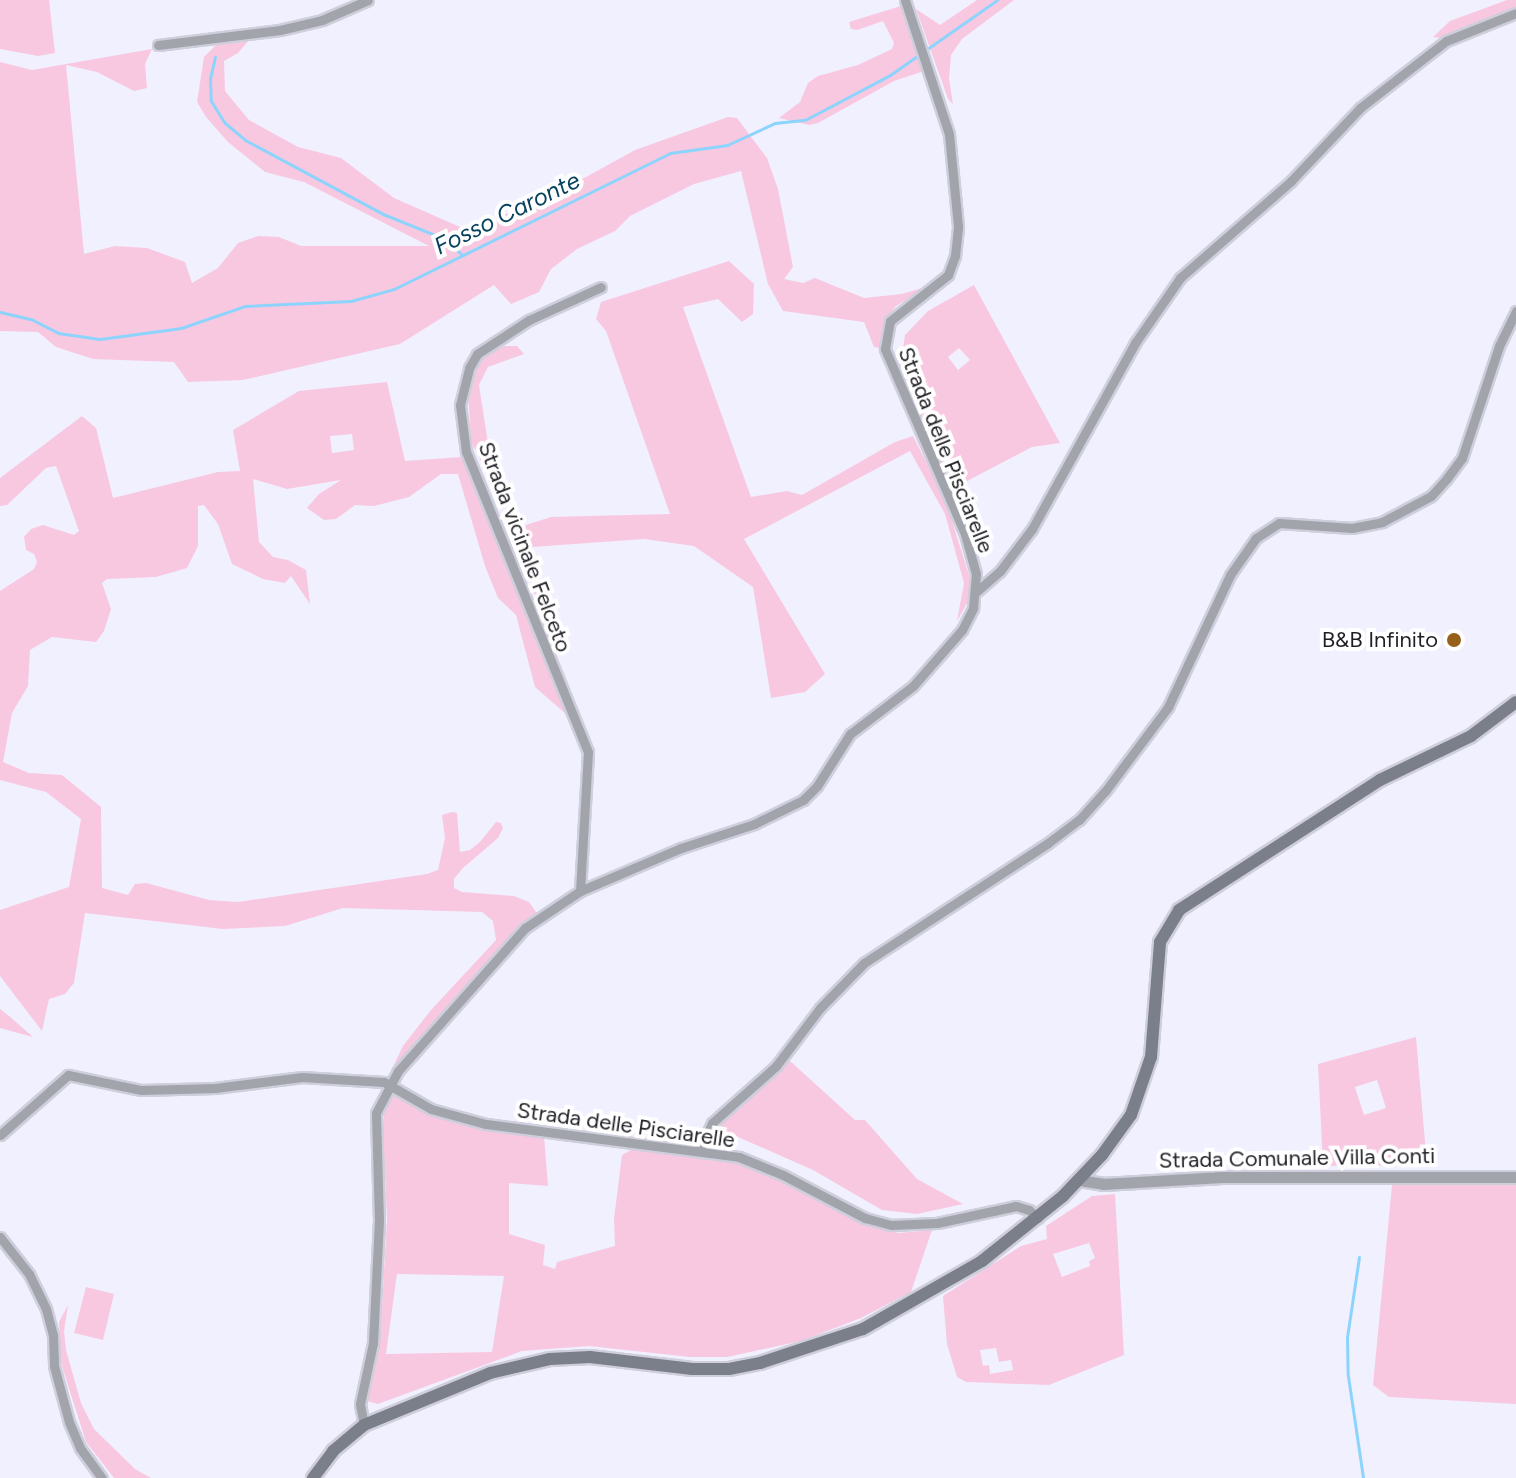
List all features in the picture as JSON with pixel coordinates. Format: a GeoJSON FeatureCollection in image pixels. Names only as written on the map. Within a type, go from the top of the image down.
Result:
{"type":"FeatureCollection","features":[{"type":"Feature","properties":{"kind":"main road"},"geometry":{"type":"LineString","coordinates":[[313,1478],[333,1451],[364,1425],[490,1373],[523,1363],[590,1357],[692,1369],[729,1369],[802,1352],[863,1329],[982,1261],[1038,1218],[1079,1180],[1118,1135],[1140,1095],[1151,1057],[1160,942],[1179,910],[1380,780],[1471,736],[1516,702]]}},
{"type":"Feature","properties":{"kind":"street"},"geometry":{"type":"LineString","coordinates":[[158,45],[280,30],[322,20],[368,0]]}},
{"type":"Feature","properties":{"kind":"street","name":"Strada delle Pisciarelle"},"geometry":{"type":"LineString","coordinates":[[905,0],[935,85],[954,163],[958,226],[955,256],[942,283],[898,312],[890,321],[884,340],[894,375],[939,468],[965,534],[976,574],[977,591]]}},
{"type":"Feature","properties":{"kind":"street"},"geometry":{"type":"LineString","coordinates":[[364,1425],[361,1392],[373,1343],[379,1221],[376,1113],[390,1084],[410,1055],[483,978],[525,928],[580,891],[681,848],[754,824],[803,800],[817,786],[850,734],[913,686],[962,630],[977,591],[1000,571],[1032,529],[1135,343],[1180,278],[1291,181],[1360,108],[1446,41],[1516,13]]}},
{"type":"Feature","properties":{"kind":"street","name":"Strada vicinale Felceto"},"geometry":{"type":"LineString","coordinates":[[580,891],[589,765],[586,742],[466,452],[460,405],[469,368],[477,354],[529,320],[601,287]]}},
{"type":"Feature","properties":{"kind":"street"},"geometry":{"type":"LineString","coordinates":[[700,1149],[712,1123],[776,1066],[820,1008],[864,963],[1079,820],[1106,790],[1168,707],[1230,575],[1245,551],[1267,528],[1294,522],[1367,526],[1398,515],[1431,496],[1462,458],[1499,346],[1516,311]]}},
{"type":"Feature","properties":{"kind":"street","name":"Strada delle Pisciarelle"},"geometry":{"type":"LineString","coordinates":[[0,1135],[68,1075],[141,1090],[215,1088],[302,1077],[390,1084],[431,1109],[486,1124],[700,1149],[739,1157],[783,1175],[865,1218],[891,1225],[937,1223],[1016,1206],[1029,1210],[1038,1218]]}},
{"type":"Feature","properties":{"kind":"street","name":"Strada Comunale Villa Conti"},"geometry":{"type":"LineString","coordinates":[[1079,1180],[1103,1184],[1206,1177],[1516,1177]]}},
{"type":"Feature","properties":{"kind":"street"},"geometry":{"type":"LineString","coordinates":[[0,1237],[29,1274],[46,1309],[53,1335],[54,1366],[69,1422],[80,1448],[102,1478]]}},
{"type":"Feature","properties":{"kind":"shaded area"},"geometry":{"type":"Polygon","coordinates":[[[0,0],[49,0],[55,53],[38,56],[0,49],[0,0]]]}},
{"type":"Feature","properties":{"kind":"shaded area"},"geometry":{"type":"Polygon","coordinates":[[[977,0],[1014,0],[962,39],[951,55],[949,79],[953,104],[948,99],[916,9],[940,25],[977,0]]]}},
{"type":"Feature","properties":{"kind":"shaded area"},"geometry":{"type":"Polygon","coordinates":[[[1507,0],[1516,0],[1516,9],[1441,38],[1433,37],[1450,21],[1507,0]]]}},
{"type":"Feature","properties":{"kind":"shaded area"},"geometry":{"type":"Polygon","coordinates":[[[901,6],[924,71],[894,81],[818,123],[809,125],[779,118],[800,102],[808,83],[818,76],[858,65],[892,49],[894,43],[883,21],[857,30],[851,29],[849,22],[901,6]]]}},
{"type":"Feature","properties":{"kind":"shaded area"},"geometry":{"type":"Polygon","coordinates":[[[249,40],[238,53],[224,61],[225,91],[249,120],[298,147],[341,158],[394,198],[460,227],[485,224],[586,177],[635,150],[728,117],[737,118],[767,158],[778,189],[793,267],[784,279],[803,283],[815,278],[864,298],[902,294],[929,286],[896,306],[888,316],[880,348],[874,347],[864,322],[783,311],[768,284],[741,171],[694,184],[630,216],[615,231],[577,249],[551,269],[539,292],[511,304],[494,285],[400,344],[243,380],[188,382],[174,362],[93,359],[56,347],[38,332],[0,331],[0,62],[32,70],[152,49],[145,64],[147,88],[134,91],[97,72],[66,65],[84,254],[115,246],[147,248],[185,262],[192,283],[218,268],[238,243],[258,236],[279,237],[301,246],[429,246],[304,182],[265,172],[228,142],[206,117],[197,102],[204,57],[220,41],[249,40]]]}},
{"type":"Feature","properties":{"kind":"shaded area"},"geometry":{"type":"Polygon","coordinates":[[[729,261],[754,284],[753,314],[742,322],[718,299],[683,307],[751,497],[787,491],[802,495],[895,442],[913,436],[945,499],[969,575],[970,598],[957,621],[964,583],[945,514],[910,451],[744,539],[825,674],[805,692],[771,698],[753,587],[694,546],[644,539],[532,547],[535,581],[550,643],[518,541],[526,525],[551,517],[670,514],[606,331],[596,319],[601,302],[729,261]]]}},
{"type":"Feature","properties":{"kind":"shaded area"},"geometry":{"type":"Polygon","coordinates":[[[974,285],[1060,443],[1032,447],[954,488],[900,369],[905,335],[928,311],[974,285]],[[959,348],[948,357],[958,370],[970,360],[959,348]]]}},
{"type":"Feature","properties":{"kind":"shaded area"},"geometry":{"type":"Polygon","coordinates":[[[504,346],[517,346],[524,354],[488,367],[479,385],[491,463],[482,463],[471,442],[468,391],[475,369],[487,354],[504,346]]]}},
{"type":"Feature","properties":{"kind":"shaded area"},"geometry":{"type":"Polygon","coordinates":[[[387,382],[405,461],[462,457],[567,715],[535,687],[516,615],[498,598],[485,566],[458,474],[441,474],[409,497],[374,506],[355,505],[336,519],[324,520],[307,508],[319,494],[341,480],[287,489],[253,479],[259,542],[273,557],[288,560],[306,570],[310,604],[291,576],[285,583],[263,579],[232,564],[218,524],[204,505],[198,506],[198,546],[187,568],[156,577],[107,579],[102,583],[111,609],[104,631],[96,642],[52,637],[30,650],[28,686],[12,713],[3,762],[29,773],[62,775],[101,807],[102,888],[128,895],[135,884],[146,883],[209,900],[238,902],[427,874],[438,870],[445,838],[442,815],[452,812],[457,813],[460,852],[470,850],[480,842],[496,822],[501,823],[503,828],[498,838],[454,879],[454,888],[462,892],[514,896],[529,902],[538,915],[516,930],[390,1073],[403,1046],[431,1010],[496,940],[493,921],[482,912],[343,908],[285,926],[223,929],[85,913],[74,983],[65,994],[49,999],[42,1031],[0,976],[0,910],[69,887],[81,819],[46,792],[0,780],[0,591],[34,569],[37,562],[34,554],[26,550],[24,537],[31,529],[43,525],[74,535],[79,531],[56,466],[46,468],[7,505],[0,506],[0,478],[82,416],[96,428],[113,498],[218,472],[240,471],[233,430],[299,391],[387,382]],[[352,434],[330,436],[332,453],[354,450],[352,434]]]}},
{"type":"Feature","properties":{"kind":"shaded area"},"geometry":{"type":"Polygon","coordinates":[[[0,1009],[9,1016],[33,1037],[0,1028],[0,1009]]]}},
{"type":"Feature","properties":{"kind":"shaded area"},"geometry":{"type":"Polygon","coordinates":[[[1416,1037],[1427,1165],[1323,1166],[1318,1064],[1416,1037]],[[1377,1080],[1355,1087],[1364,1115],[1386,1108],[1377,1080]]]}},
{"type":"Feature","properties":{"kind":"shaded area"},"geometry":{"type":"Polygon","coordinates":[[[790,1061],[855,1120],[865,1120],[917,1179],[963,1204],[917,1214],[882,1210],[813,1170],[720,1129],[723,1121],[790,1061]]]}},
{"type":"Feature","properties":{"kind":"shaded area"},"geometry":{"type":"Polygon","coordinates":[[[392,1095],[447,1118],[488,1130],[544,1136],[548,1186],[509,1183],[509,1234],[545,1245],[543,1265],[555,1269],[557,1262],[615,1246],[614,1219],[622,1155],[636,1147],[732,1160],[794,1186],[855,1220],[898,1233],[932,1230],[911,1292],[861,1318],[801,1341],[727,1357],[690,1357],[589,1346],[522,1351],[378,1404],[367,1401],[380,1341],[387,1219],[384,1111],[392,1095]],[[397,1274],[386,1354],[492,1352],[504,1276],[397,1274]]]}},
{"type":"Feature","properties":{"kind":"shaded area"},"geometry":{"type":"Polygon","coordinates":[[[1392,1185],[1516,1185],[1516,1404],[1389,1397],[1373,1385],[1392,1185]]]}},
{"type":"Feature","properties":{"kind":"shaded area"},"geometry":{"type":"Polygon","coordinates":[[[1115,1194],[1124,1355],[1049,1385],[966,1382],[957,1377],[947,1344],[943,1296],[1021,1246],[1047,1239],[1046,1226],[1092,1196],[1115,1194]],[[1089,1243],[1053,1254],[1062,1277],[1090,1266],[1089,1261],[1095,1258],[1089,1243]],[[996,1348],[980,1350],[983,1366],[989,1365],[990,1374],[1013,1370],[1011,1360],[999,1362],[996,1348]]]}},
{"type":"Feature","properties":{"kind":"shaded area"},"geometry":{"type":"Polygon","coordinates":[[[86,1287],[114,1294],[103,1340],[74,1333],[86,1287]]]}},
{"type":"Feature","properties":{"kind":"shaded area"},"geometry":{"type":"Polygon","coordinates":[[[68,1305],[64,1331],[66,1350],[81,1403],[94,1429],[135,1469],[151,1478],[114,1478],[86,1442],[60,1360],[59,1322],[68,1305]]]}},
{"type":"Feature","properties":{"kind":"waterway","name":"Fosso Caronte"},"geometry":{"type":"LineString","coordinates":[[0,312],[31,319],[58,333],[100,339],[181,328],[245,306],[351,301],[394,289],[670,153],[727,145],[775,123],[805,120],[890,75],[997,0]]}},
{"type":"Feature","properties":{"kind":"waterway"},"geometry":{"type":"LineString","coordinates":[[215,57],[210,78],[211,101],[225,123],[245,140],[383,214],[445,239],[462,255]]}},
{"type":"Feature","properties":{"kind":"waterway"},"geometry":{"type":"LineString","coordinates":[[1359,1257],[1347,1337],[1348,1376],[1363,1478]]}},
{"type":"Feature","properties":{"kind":"place","name":"B&B Infinito"},"geometry":{"type":"Point","coordinates":[1454,640]}}]}
